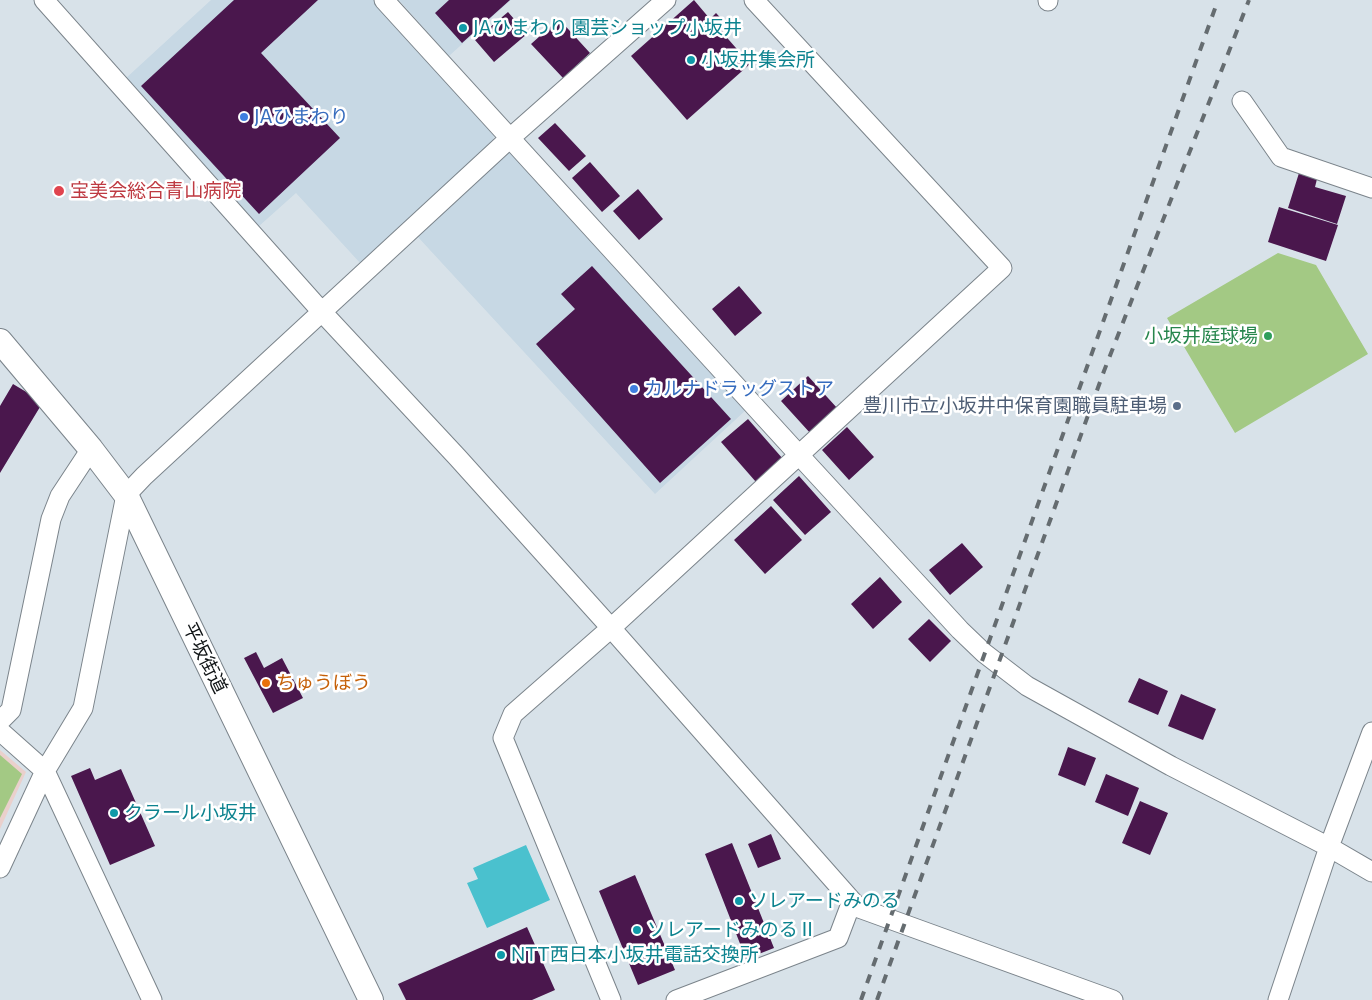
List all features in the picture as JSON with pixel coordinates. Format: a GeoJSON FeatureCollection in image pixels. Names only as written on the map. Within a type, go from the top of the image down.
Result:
{"type":"FeatureCollection","features":[{"type":"Feature","properties":{"kind":"street"},"geometry":{"type":"LineString","coordinates":[[44,0],[322,312],[458,458],[611,628],[859,908],[1113,1000]]}},
{"type":"Feature","properties":{"kind":"street"},"geometry":{"type":"LineString","coordinates":[[384,0],[799,456],[984,654],[1027,686],[1172,766],[1329,847],[1372,872]]}},
{"type":"Feature","properties":{"kind":"street"},"geometry":{"type":"LineString","coordinates":[[0,868],[45,771],[83,708],[126,495],[144,476],[509,138],[666,0]]}},
{"type":"Feature","properties":{"kind":"street"},"geometry":{"type":"LineString","coordinates":[[611,1000],[502,738],[514,714],[611,628],[1002,268],[754,0]]}},
{"type":"Feature","properties":{"kind":"street"},"geometry":{"type":"LineString","coordinates":[[1242,101],[1281,156],[1372,188]]}},
{"type":"Feature","properties":{"kind":"street","name":"平坂街道"},"geometry":{"type":"LineString","coordinates":[[0,341],[91,449],[126,495],[371,1000]]}},
{"type":"Feature","properties":{"kind":"street"},"geometry":{"type":"LineString","coordinates":[[0,722],[11,710],[51,519],[60,496],[91,449]]}},
{"type":"Feature","properties":{"kind":"street"},"geometry":{"type":"LineString","coordinates":[[0,731],[45,771],[152,1000]]}},
{"type":"Feature","properties":{"kind":"street"},"geometry":{"type":"LineString","coordinates":[[1278,1000],[1329,847],[1372,732]]}},
{"type":"Feature","properties":{"kind":"street"},"geometry":{"type":"LineString","coordinates":[[676,1000],[838,938],[852,901]]}},
{"type":"Feature","properties":{"kind":"shaded area"},"geometry":{"type":"Polygon","coordinates":[[[211,0],[374,0],[494,133],[493,143],[361,264],[296,193],[258,227],[125,79],[211,0]]]}},
{"type":"Feature","properties":{"kind":"shaded area"},"geometry":{"type":"Polygon","coordinates":[[[399,0],[511,0],[449,56],[399,0]]]}},
{"type":"Feature","properties":{"kind":"shaded area"},"geometry":{"type":"Polygon","coordinates":[[[509,151],[747,409],[655,494],[417,236],[509,151]]]}},
{"type":"Feature","properties":{"kind":"shaded area"},"geometry":{"type":"Polygon","coordinates":[[[0,750],[26,772],[0,829],[0,750]]]}},
{"type":"Feature","properties":{"kind":"green space","name":"小坂井庭球場"},"geometry":{"type":"Polygon","coordinates":[[[1278,253],[1316,265],[1368,354],[1235,433],[1167,318],[1278,253]]]}},
{"type":"Feature","properties":{"kind":"green space"},"geometry":{"type":"Polygon","coordinates":[[[0,755],[22,774],[0,818],[0,755]]]}},
{"type":"Feature","properties":{"kind":"water"},"geometry":{"type":"Polygon","coordinates":[[[526,845],[550,900],[487,928],[467,883],[478,879],[473,868],[526,845]]]}},
{"type":"Feature","properties":{"kind":"building"},"geometry":{"type":"Polygon","coordinates":[[[234,0],[318,0],[261,53],[340,138],[259,214],[141,86],[234,0]]]}},
{"type":"Feature","properties":{"kind":"building","name":"JAひまわり 園芸ショップ小坂井"},"geometry":{"type":"Polygon","coordinates":[[[449,0],[510,0],[462,43],[435,13],[449,0]]]}},
{"type":"Feature","properties":{"kind":"building","name":"小坂井集会所"},"geometry":{"type":"Polygon","coordinates":[[[694,0],[710,19],[716,13],[729,27],[722,32],[750,64],[687,120],[631,56],[694,0]]]}},
{"type":"Feature","properties":{"kind":"building"},"geometry":{"type":"Polygon","coordinates":[[[508,12],[527,34],[494,62],[475,40],[508,12]]]}},
{"type":"Feature","properties":{"kind":"building"},"geometry":{"type":"Polygon","coordinates":[[[559,19],[590,53],[563,78],[531,44],[559,19]]]}},
{"type":"Feature","properties":{"kind":"building"},"geometry":{"type":"Polygon","coordinates":[[[555,123],[586,156],[569,171],[538,138],[555,123]]]}},
{"type":"Feature","properties":{"kind":"building"},"geometry":{"type":"Polygon","coordinates":[[[590,162],[620,196],[602,212],[572,178],[590,162]]]}},
{"type":"Feature","properties":{"kind":"building"},"geometry":{"type":"Polygon","coordinates":[[[1299,173],[1317,179],[1315,187],[1346,196],[1337,224],[1288,208],[1299,173]]]}},
{"type":"Feature","properties":{"kind":"building"},"geometry":{"type":"Polygon","coordinates":[[[638,189],[663,219],[639,240],[613,211],[638,189]]]}},
{"type":"Feature","properties":{"kind":"building"},"geometry":{"type":"Polygon","coordinates":[[[1279,207],[1338,225],[1326,261],[1268,242],[1279,207]]]}},
{"type":"Feature","properties":{"kind":"building"},"geometry":{"type":"Polygon","coordinates":[[[592,266],[731,419],[660,483],[536,344],[575,309],[561,294],[592,266]]]}},
{"type":"Feature","properties":{"kind":"building"},"geometry":{"type":"Polygon","coordinates":[[[739,286],[762,313],[735,336],[712,309],[739,286]]]}},
{"type":"Feature","properties":{"kind":"building"},"geometry":{"type":"Polygon","coordinates":[[[808,376],[838,409],[811,434],[781,401],[808,376]]]}},
{"type":"Feature","properties":{"kind":"building"},"geometry":{"type":"Polygon","coordinates":[[[13,384],[43,402],[0,473],[0,406],[13,384]]]}},
{"type":"Feature","properties":{"kind":"building"},"geometry":{"type":"Polygon","coordinates":[[[748,419],[783,459],[756,482],[721,442],[748,419]]]}},
{"type":"Feature","properties":{"kind":"building"},"geometry":{"type":"Polygon","coordinates":[[[847,427],[874,457],[849,480],[822,450],[847,427]]]}},
{"type":"Feature","properties":{"kind":"building"},"geometry":{"type":"Polygon","coordinates":[[[799,476],[831,512],[805,535],[773,500],[799,476]]]}},
{"type":"Feature","properties":{"kind":"building"},"geometry":{"type":"Polygon","coordinates":[[[771,506],[802,540],[765,574],[734,540],[771,506]]]}},
{"type":"Feature","properties":{"kind":"building"},"geometry":{"type":"Polygon","coordinates":[[[962,543],[983,567],[950,595],[929,570],[962,543]]]}},
{"type":"Feature","properties":{"kind":"building"},"geometry":{"type":"Polygon","coordinates":[[[880,577],[902,602],[873,629],[851,604],[880,577]]]}},
{"type":"Feature","properties":{"kind":"building"},"geometry":{"type":"Polygon","coordinates":[[[929,619],[951,641],[930,662],[908,639],[929,619]]]}},
{"type":"Feature","properties":{"kind":"building"},"geometry":{"type":"Polygon","coordinates":[[[256,652],[264,668],[282,658],[303,698],[273,713],[244,658],[256,652]]]}},
{"type":"Feature","properties":{"kind":"building"},"geometry":{"type":"Polygon","coordinates":[[[1139,678],[1168,691],[1158,715],[1128,702],[1139,678]]]}},
{"type":"Feature","properties":{"kind":"building"},"geometry":{"type":"Polygon","coordinates":[[[1181,694],[1216,709],[1203,740],[1168,726],[1181,694]]]}},
{"type":"Feature","properties":{"kind":"building"},"geometry":{"type":"Polygon","coordinates":[[[1068,747],[1096,758],[1085,786],[1058,775],[1068,747]]]}},
{"type":"Feature","properties":{"kind":"building","name":"クラール小坂井"},"geometry":{"type":"Polygon","coordinates":[[[90,768],[95,780],[121,769],[155,846],[110,865],[71,776],[90,768]]]}},
{"type":"Feature","properties":{"kind":"building"},"geometry":{"type":"Polygon","coordinates":[[[1106,774],[1139,788],[1128,816],[1095,802],[1106,774]]]}},
{"type":"Feature","properties":{"kind":"building"},"geometry":{"type":"Polygon","coordinates":[[[1140,801],[1168,813],[1150,855],[1122,843],[1140,801]]]}},
{"type":"Feature","properties":{"kind":"building"},"geometry":{"type":"Polygon","coordinates":[[[771,834],[781,859],[758,868],[748,844],[771,834]]]}},
{"type":"Feature","properties":{"kind":"building","name":"ソレアードみのる"},"geometry":{"type":"Polygon","coordinates":[[[732,843],[774,948],[746,959],[705,854],[732,843]]]}},
{"type":"Feature","properties":{"kind":"building","name":"ソレアードみのるⅡ"},"geometry":{"type":"Polygon","coordinates":[[[635,875],[675,970],[638,985],[599,891],[635,875]]]}},
{"type":"Feature","properties":{"kind":"building","name":"NTT西日本小坂井電話交換所"},"geometry":{"type":"Polygon","coordinates":[[[527,927],[555,990],[532,1000],[406,1000],[398,984],[527,927]]]}},
{"type":"Feature","properties":{"kind":"railway"},"geometry":{"type":"LineString","coordinates":[[861,1000],[1218,0]]}},
{"type":"Feature","properties":{"kind":"railway"},"geometry":{"type":"LineString","coordinates":[[877,1000],[1104,371],[1249,0]]}},
{"type":"Feature","properties":{"kind":"place","name":"JAひまわり 園芸ショップ小坂井"},"geometry":{"type":"Point","coordinates":[463,28]}},
{"type":"Feature","properties":{"kind":"place","name":"小坂井集会所"},"geometry":{"type":"Point","coordinates":[691,60]}},
{"type":"Feature","properties":{"kind":"place","name":"JAひまわり"},"geometry":{"type":"Point","coordinates":[244,117]}},
{"type":"Feature","properties":{"kind":"place","name":"宝美会総合青山病院"},"geometry":{"type":"Point","coordinates":[59,191]}},
{"type":"Feature","properties":{"kind":"place","name":"小坂井庭球場"},"geometry":{"type":"Point","coordinates":[1268,336]}},
{"type":"Feature","properties":{"kind":"place","name":"カルナドラッグストア"},"geometry":{"type":"Point","coordinates":[634,389]}},
{"type":"Feature","properties":{"kind":"place","name":"豊川市立小坂井中保育園職員駐車場"},"geometry":{"type":"Point","coordinates":[1177,406]}},
{"type":"Feature","properties":{"kind":"place","name":"ちゅうぼう"},"geometry":{"type":"Point","coordinates":[266,683]}},
{"type":"Feature","properties":{"kind":"place","name":"クラール小坂井"},"geometry":{"type":"Point","coordinates":[114,813]}},
{"type":"Feature","properties":{"kind":"place","name":"ソレアードみのる"},"geometry":{"type":"Point","coordinates":[739,901]}},
{"type":"Feature","properties":{"kind":"place","name":"ソレアードみのるⅡ"},"geometry":{"type":"Point","coordinates":[637,930]}},
{"type":"Feature","properties":{"kind":"place","name":"NTT西日本小坂井電話交換所"},"geometry":{"type":"Point","coordinates":[501,955]}}]}
